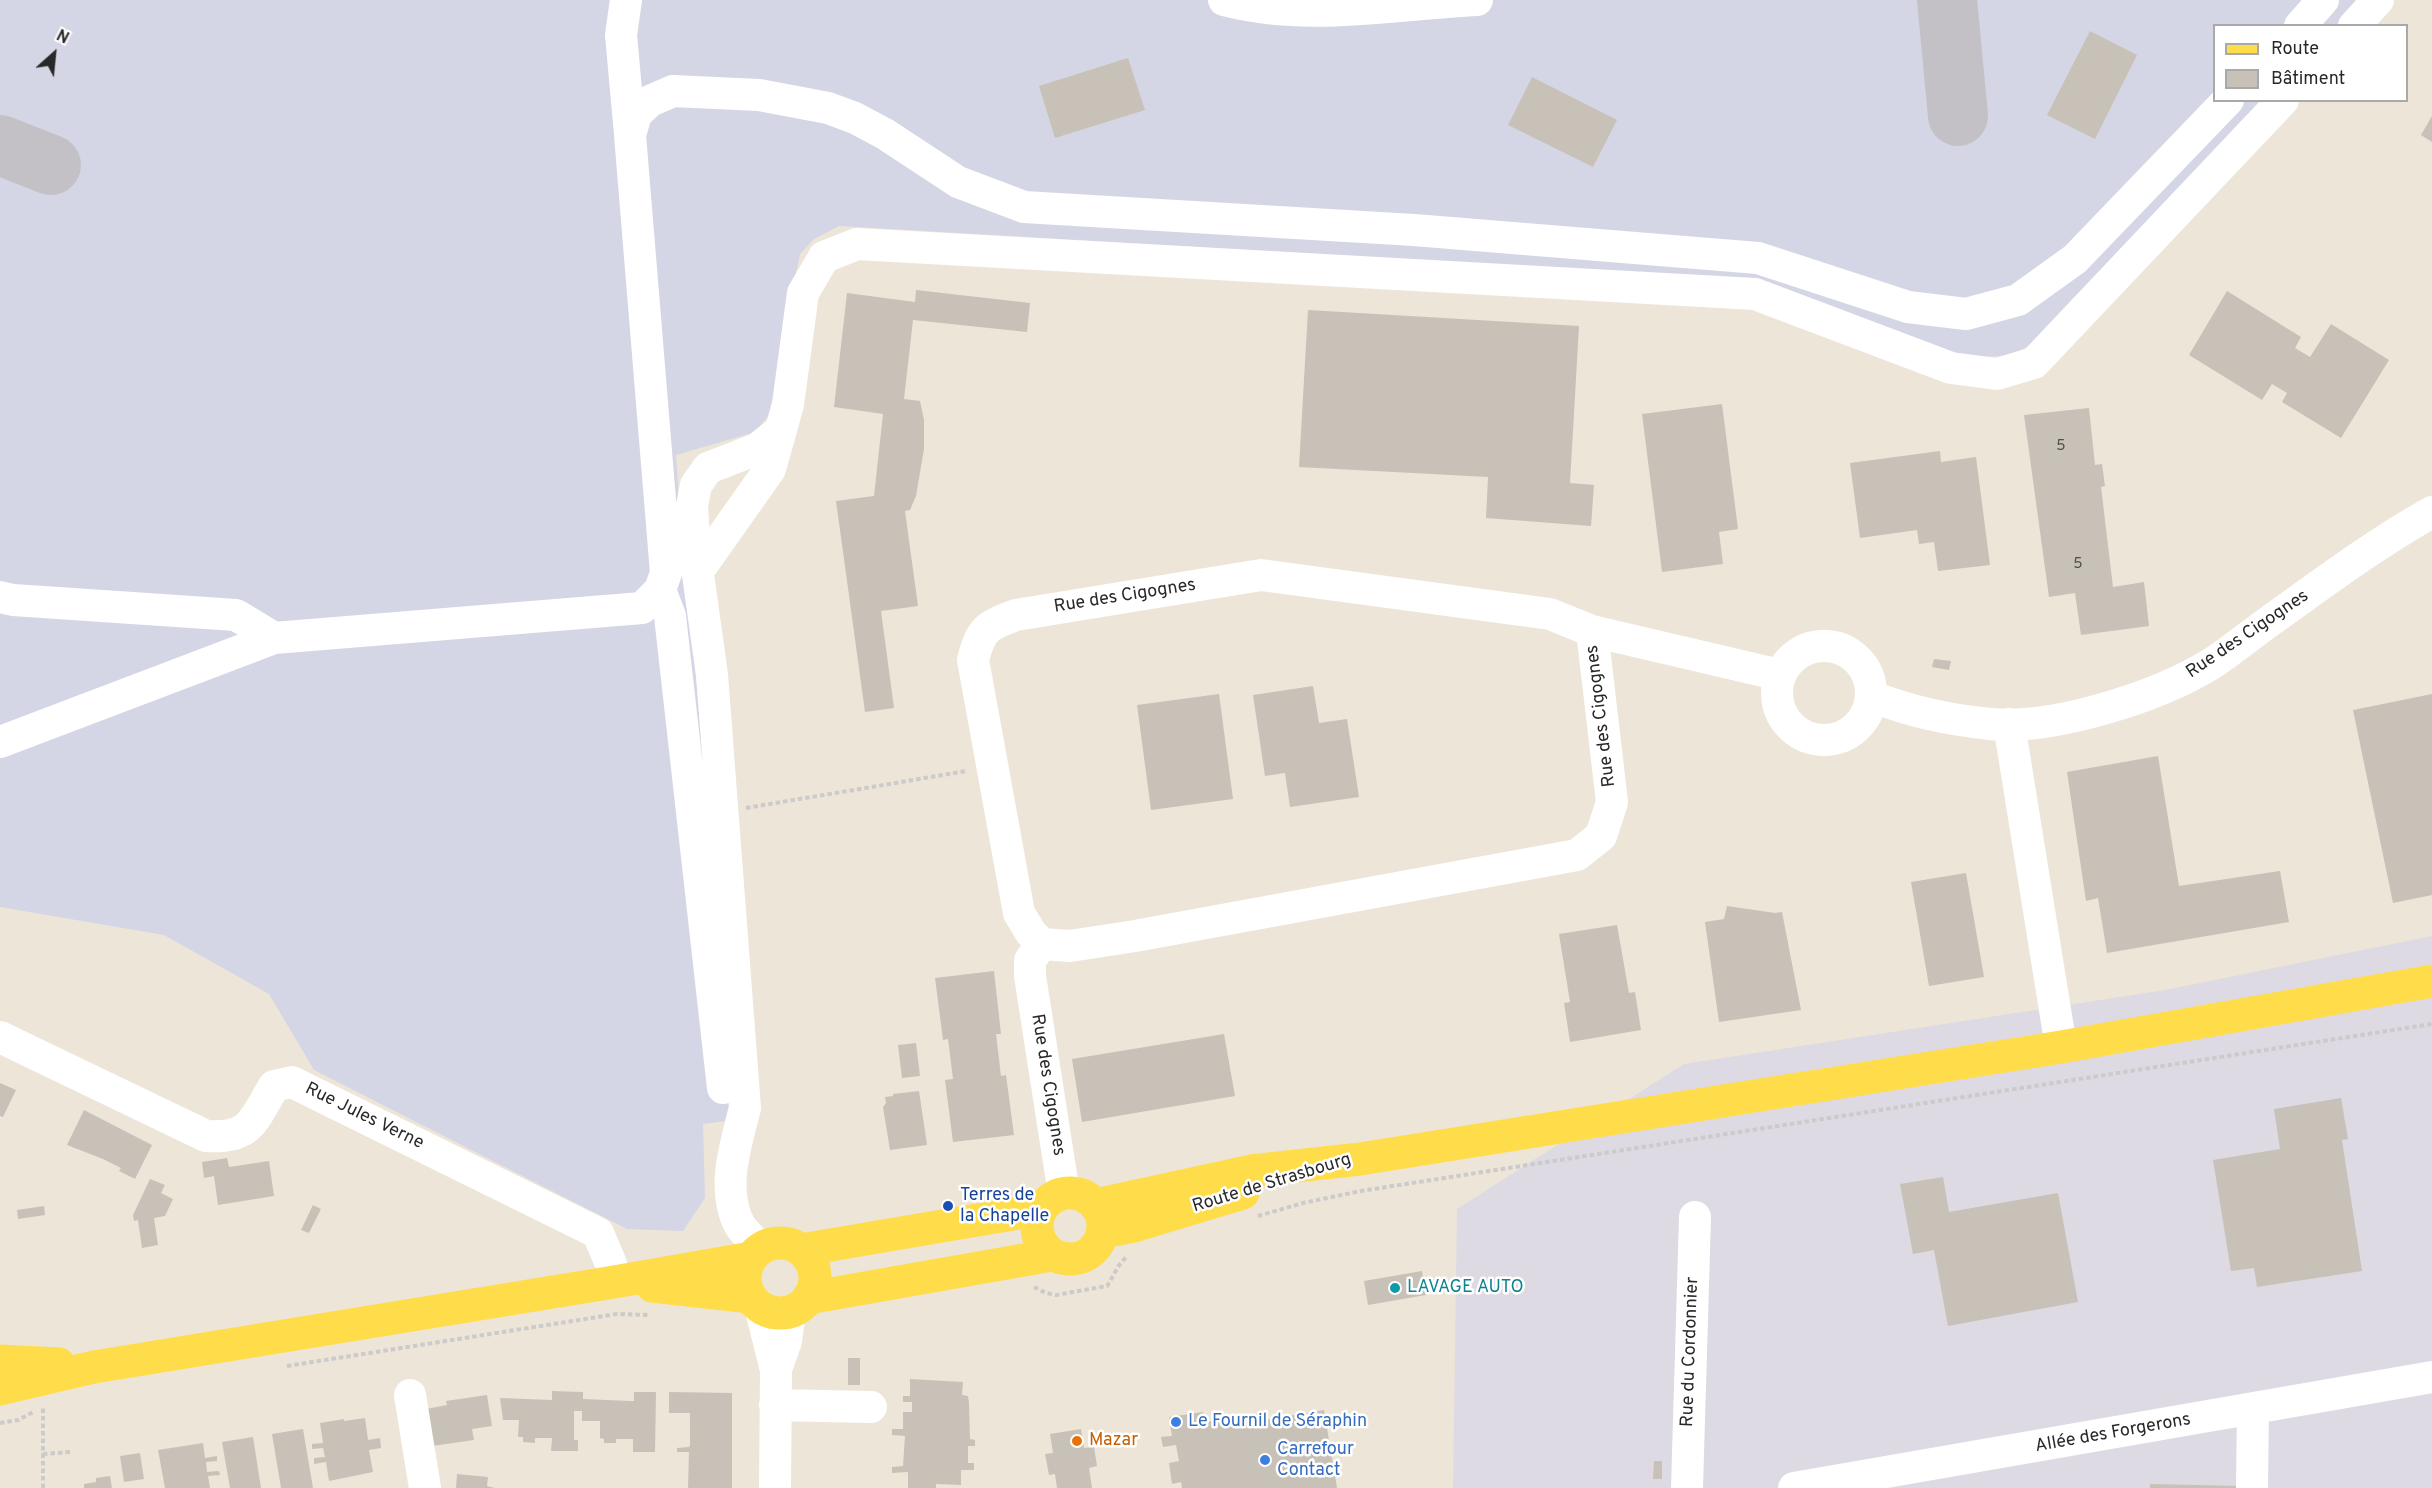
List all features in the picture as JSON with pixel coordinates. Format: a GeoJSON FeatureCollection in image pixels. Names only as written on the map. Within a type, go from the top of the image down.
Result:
{"type":"FeatureCollection","features":[{"type":"Feature","properties":{"kind":"main road","name":"Route de Strasbourg"},"geometry":{"type":"LineString","coordinates":[[1099,1219],[1134,1226],[1360,1159],[2061,1047],[2432,981]]}},
{"type":"Feature","properties":{"kind":"main road"},"geometry":{"type":"LineString","coordinates":[[0,1389],[94,1366],[614,1282],[756,1253],[781,1243],[801,1250],[1081,1195],[1099,1219],[1093,1251],[1083,1257],[1062,1259],[1052,1255],[1039,1239],[1037,1228],[1053,1201]]}},
{"type":"Feature","properties":{"kind":"main road"},"geometry":{"type":"LineString","coordinates":[[777,1303],[813,1289],[813,1267],[801,1250]]}},
{"type":"Feature","properties":{"kind":"main road"},"geometry":{"type":"LineString","coordinates":[[756,1253],[745,1277],[777,1303]]}},
{"type":"Feature","properties":{"kind":"main road"},"geometry":{"type":"LineString","coordinates":[[614,1282],[777,1303],[1052,1255]]}},
{"type":"Feature","properties":{"kind":"main road"},"geometry":{"type":"LineString","coordinates":[[0,1360],[94,1366]]}},
{"type":"Feature","properties":{"kind":"street"},"geometry":{"type":"LineString","coordinates":[[0,742],[274,638],[642,608],[660,590],[666,573],[621,35],[626,0]]}},
{"type":"Feature","properties":{"kind":"street"},"geometry":{"type":"LineString","coordinates":[[1224,0],[1276,10],[1339,10],[1477,0]]}},
{"type":"Feature","properties":{"kind":"street"},"geometry":{"type":"LineString","coordinates":[[2302,24],[2323,0]]}},
{"type":"Feature","properties":{"kind":"street"},"geometry":{"type":"LineString","coordinates":[[2356,24],[2378,0]]}},
{"type":"Feature","properties":{"kind":"street"},"geometry":{"type":"LineString","coordinates":[[630,135],[636,114],[651,101],[673,91],[759,95],[828,108],[855,117],[958,182],[1024,207],[1414,230],[1758,258],[1908,307],[1966,314],[2018,300],[2075,259],[2226,102]]}},
{"type":"Feature","properties":{"kind":"street"},"geometry":{"type":"LineString","coordinates":[[698,571],[770,469],[788,404],[803,293],[824,257],[857,244],[1755,294],[1951,368],[1997,374],[2034,363],[2281,102]]}},
{"type":"Feature","properties":{"kind":"street"},"geometry":{"type":"LineString","coordinates":[[732,1160],[745,1108],[712,675],[692,506],[696,485],[708,468],[757,448],[781,430]]}},
{"type":"Feature","properties":{"kind":"street","name":"Rue des Cigognes"},"geometry":{"type":"LineString","coordinates":[[1871,696],[1895,706],[1992,724],[2032,723],[2076,715],[2131,700],[2179,681],[2211,663],[2389,536],[2432,512]]}},
{"type":"Feature","properties":{"kind":"street","name":"Rue des Cigognes"},"geometry":{"type":"LineString","coordinates":[[1592,631],[1612,802],[1601,836],[1577,855],[1136,936],[1070,946],[1042,944],[1031,933],[1019,913],[973,660],[979,638],[990,624],[1016,615],[1261,575],[1550,614],[1592,631],[1780,675]]}},
{"type":"Feature","properties":{"kind":"street"},"geometry":{"type":"LineString","coordinates":[[660,590],[670,616],[732,1160],[732,1204],[756,1253]]}},
{"type":"Feature","properties":{"kind":"street"},"geometry":{"type":"LineString","coordinates":[[0,597],[13,600],[236,615],[274,638]]}},
{"type":"Feature","properties":{"kind":"street"},"geometry":{"type":"LineString","coordinates":[[1816,646],[1832,647],[1846,652],[1857,660],[1870,683],[1871,696],[1866,712],[1857,726],[1844,735],[1828,740],[1812,738],[1797,732],[1786,721],[1779,706],[1776,691],[1780,675],[1788,662],[1801,652],[1816,646]]}},
{"type":"Feature","properties":{"kind":"street"},"geometry":{"type":"LineString","coordinates":[[2009,723],[2061,1047]]}},
{"type":"Feature","properties":{"kind":"street","name":"Rue des Cigognes"},"geometry":{"type":"LineString","coordinates":[[1042,944],[1030,960],[1030,976],[1053,1201]]}},
{"type":"Feature","properties":{"kind":"street","name":"Rue Jules Verne"},"geometry":{"type":"LineString","coordinates":[[0,1036],[206,1136],[227,1138],[245,1130],[274,1086],[292,1082],[598,1233],[611,1264],[614,1282]]}},
{"type":"Feature","properties":{"kind":"street","name":"Rue du Cordonnier"},"geometry":{"type":"LineString","coordinates":[[1688,1488],[1695,1217]]}},
{"type":"Feature","properties":{"kind":"street"},"geometry":{"type":"LineString","coordinates":[[775,1488],[777,1303]]}},
{"type":"Feature","properties":{"kind":"street","name":"Allée des Forgerons"},"geometry":{"type":"LineString","coordinates":[[1794,1488],[2432,1377]]}},
{"type":"Feature","properties":{"kind":"street"},"geometry":{"type":"LineString","coordinates":[[410,1395],[425,1488]]}},
{"type":"Feature","properties":{"kind":"street"},"geometry":{"type":"LineString","coordinates":[[775,1405],[871,1407]]}},
{"type":"Feature","properties":{"kind":"street"},"geometry":{"type":"LineString","coordinates":[[2252,1488],[2253,1409]]}},
{"type":"Feature","properties":{"kind":"path"},"geometry":{"type":"LineString","coordinates":[[722,812],[993,767]]}},
{"type":"Feature","properties":{"kind":"path"},"geometry":{"type":"LineString","coordinates":[[0,1423],[18,1420],[43,1406],[43,1488]]}},
{"type":"Feature","properties":{"kind":"path"},"geometry":{"type":"LineString","coordinates":[[43,1454],[70,1452]]}},
{"type":"Feature","properties":{"kind":"shaded area"},"geometry":{"type":"Polygon","coordinates":[[[0,0],[2360,0],[2337,24],[2213,24],[2213,102],[2264,102],[2038,342],[2007,356],[1978,357],[1948,354],[1761,280],[839,226],[814,239],[800,254],[792,292],[779,388],[769,415],[755,432],[676,455],[710,823],[734,1120],[703,1124],[705,1198],[683,1231],[627,1229],[314,1070],[269,994],[164,935],[0,907],[0,0]]]}},
{"type":"Feature","properties":{"kind":"shaded area"},"geometry":{"type":"Polygon","coordinates":[[[2432,936],[2432,1488],[1453,1488],[1457,1209],[1684,1064],[2165,990],[2432,936]]]}},
{"type":"Feature","properties":{"kind":"building"},"geometry":{"type":"Polygon","coordinates":[[[2090,31],[2137,55],[2095,139],[2047,115],[2090,31]]]}},
{"type":"Feature","properties":{"kind":"building"},"geometry":{"type":"Polygon","coordinates":[[[1128,58],[1145,110],[1055,138],[1039,86],[1128,58]]]}},
{"type":"Feature","properties":{"kind":"building"},"geometry":{"type":"Polygon","coordinates":[[[1532,77],[1617,120],[1593,167],[1508,125],[1532,77]]]}},
{"type":"Feature","properties":{"kind":"building"},"geometry":{"type":"Polygon","coordinates":[[[2432,116],[2432,142],[2421,135],[2432,116]]]}},
{"type":"Feature","properties":{"kind":"building"},"geometry":{"type":"Polygon","coordinates":[[[916,290],[1030,303],[1027,332],[913,320],[904,399],[920,401],[924,420],[924,449],[916,496],[910,510],[905,511],[918,606],[881,611],[894,708],[865,712],[836,501],[874,496],[883,414],[834,407],[847,293],[915,302],[916,290]]]}},
{"type":"Feature","properties":{"kind":"building"},"geometry":{"type":"Polygon","coordinates":[[[2227,291],[2301,337],[2295,348],[2310,357],[2331,324],[2389,360],[2341,438],[2282,402],[2287,393],[2272,384],[2262,400],[2189,355],[2227,291]]]}},
{"type":"Feature","properties":{"kind":"building"},"geometry":{"type":"Polygon","coordinates":[[[1308,310],[1579,326],[1570,483],[1594,485],[1591,526],[1486,518],[1488,477],[1299,467],[1308,310]]]}},
{"type":"Feature","properties":{"kind":"building"},"geometry":{"type":"Polygon","coordinates":[[[1722,404],[1738,529],[1719,532],[1723,564],[1662,572],[1642,414],[1722,404]]]}},
{"type":"Feature","properties":{"kind":"building"},"geometry":{"type":"Polygon","coordinates":[[[2089,408],[2095,465],[2102,464],[2105,486],[2101,487],[2113,587],[2144,582],[2149,626],[2081,635],[2075,593],[2049,597],[2024,415],[2089,408]]]}},
{"type":"Feature","properties":{"kind":"building"},"geometry":{"type":"Polygon","coordinates":[[[1940,451],[1941,462],[1976,457],[1990,565],[1938,571],[1934,542],[1919,544],[1917,530],[1860,538],[1850,463],[1940,451]]]}},
{"type":"Feature","properties":{"kind":"building"},"geometry":{"type":"Polygon","coordinates":[[[1934,659],[1951,661],[1949,670],[1932,667],[1934,659]]]}},
{"type":"Feature","properties":{"kind":"building"},"geometry":{"type":"Polygon","coordinates":[[[1313,686],[1319,723],[1347,719],[1359,797],[1290,807],[1285,773],[1265,776],[1253,695],[1313,686]]]}},
{"type":"Feature","properties":{"kind":"building"},"geometry":{"type":"Polygon","coordinates":[[[1219,694],[1233,799],[1151,810],[1137,705],[1219,694]]]}},
{"type":"Feature","properties":{"kind":"building"},"geometry":{"type":"Polygon","coordinates":[[[2432,694],[2432,895],[2393,903],[2353,710],[2432,694]]]}},
{"type":"Feature","properties":{"kind":"building"},"geometry":{"type":"Polygon","coordinates":[[[2158,756],[2179,886],[2280,871],[2289,922],[2107,953],[2098,898],[2086,901],[2067,772],[2158,756]]]}},
{"type":"Feature","properties":{"kind":"building"},"geometry":{"type":"Polygon","coordinates":[[[1966,873],[1984,977],[1929,986],[1911,882],[1966,873]]]}},
{"type":"Feature","properties":{"kind":"building"},"geometry":{"type":"Polygon","coordinates":[[[1727,906],[1782,912],[1801,1010],[1719,1022],[1705,922],[1724,919],[1727,906]]]}},
{"type":"Feature","properties":{"kind":"building"},"geometry":{"type":"Polygon","coordinates":[[[1617,925],[1629,993],[1635,992],[1641,1030],[1570,1042],[1564,1003],[1570,1002],[1559,934],[1617,925]]]}},
{"type":"Feature","properties":{"kind":"building"},"geometry":{"type":"Polygon","coordinates":[[[994,971],[1001,1034],[996,1034],[1001,1076],[1006,1075],[1014,1135],[953,1142],[945,1080],[953,1079],[948,1039],[943,1040],[935,978],[994,971]]]}},
{"type":"Feature","properties":{"kind":"building"},"geometry":{"type":"Polygon","coordinates":[[[1224,1034],[1235,1096],[1082,1122],[1072,1059],[1224,1034]]]}},
{"type":"Feature","properties":{"kind":"building"},"geometry":{"type":"Polygon","coordinates":[[[916,1043],[920,1076],[902,1078],[898,1045],[916,1043]]]}},
{"type":"Feature","properties":{"kind":"building"},"geometry":{"type":"Polygon","coordinates":[[[0,1083],[16,1090],[3,1117],[0,1116],[0,1083]]]}},
{"type":"Feature","properties":{"kind":"building"},"geometry":{"type":"Polygon","coordinates":[[[919,1091],[927,1145],[890,1150],[883,1107],[886,1103],[885,1097],[919,1091]]]}},
{"type":"Feature","properties":{"kind":"building"},"geometry":{"type":"Polygon","coordinates":[[[2341,1098],[2348,1139],[2342,1140],[2362,1271],[2257,1287],[2254,1268],[2231,1271],[2213,1160],[2280,1149],[2274,1109],[2341,1098]]]}},
{"type":"Feature","properties":{"kind":"building"},"geometry":{"type":"Polygon","coordinates":[[[84,1110],[152,1145],[135,1179],[119,1171],[121,1168],[103,1159],[67,1145],[84,1110]]]}},
{"type":"Feature","properties":{"kind":"building"},"geometry":{"type":"Polygon","coordinates":[[[227,1158],[229,1167],[269,1161],[274,1196],[218,1205],[214,1176],[204,1178],[202,1162],[227,1158]]]}},
{"type":"Feature","properties":{"kind":"building"},"geometry":{"type":"Polygon","coordinates":[[[1943,1177],[1949,1212],[2058,1193],[2078,1302],[1948,1326],[1934,1250],[1913,1254],[1900,1184],[1943,1177]]]}},
{"type":"Feature","properties":{"kind":"building"},"geometry":{"type":"Polygon","coordinates":[[[150,1179],[165,1185],[161,1193],[173,1199],[165,1216],[154,1218],[158,1245],[142,1248],[138,1220],[134,1221],[133,1215],[150,1179]]]}},
{"type":"Feature","properties":{"kind":"building"},"geometry":{"type":"Polygon","coordinates":[[[313,1205],[321,1209],[309,1233],[301,1230],[313,1205]]]}},
{"type":"Feature","properties":{"kind":"building"},"geometry":{"type":"Polygon","coordinates":[[[44,1206],[45,1215],[18,1219],[17,1210],[44,1206]]]}},
{"type":"Feature","properties":{"kind":"building","name":"LAVAGE AUTO"},"geometry":{"type":"Polygon","coordinates":[[[1422,1271],[1426,1295],[1368,1305],[1364,1281],[1422,1271]]]}},
{"type":"Feature","properties":{"kind":"building"},"geometry":{"type":"Polygon","coordinates":[[[848,1358],[860,1358],[860,1385],[848,1385],[848,1358]]]}},
{"type":"Feature","properties":{"kind":"building"},"geometry":{"type":"Polygon","coordinates":[[[910,1379],[963,1382],[962,1395],[968,1396],[969,1403],[970,1439],[975,1440],[975,1446],[968,1446],[968,1463],[974,1463],[974,1470],[961,1470],[961,1485],[936,1484],[936,1488],[908,1488],[908,1472],[892,1473],[892,1467],[903,1466],[905,1436],[892,1435],[892,1429],[903,1429],[903,1412],[912,1412],[912,1402],[903,1402],[903,1396],[910,1396],[910,1379]]]}},
{"type":"Feature","properties":{"kind":"building"},"geometry":{"type":"Polygon","coordinates":[[[552,1391],[583,1392],[583,1399],[630,1401],[634,1401],[634,1392],[656,1392],[655,1452],[633,1452],[633,1439],[616,1439],[616,1443],[604,1443],[604,1439],[600,1438],[600,1421],[582,1421],[582,1411],[574,1411],[574,1440],[578,1440],[578,1451],[551,1451],[552,1438],[535,1438],[535,1443],[523,1442],[523,1437],[518,1437],[519,1420],[503,1420],[500,1398],[552,1400],[552,1391]]]}},
{"type":"Feature","properties":{"kind":"building"},"geometry":{"type":"Polygon","coordinates":[[[669,1392],[732,1393],[732,1488],[688,1488],[689,1452],[677,1452],[677,1448],[690,1445],[690,1413],[669,1413],[669,1392]]]}},
{"type":"Feature","properties":{"kind":"building"},"geometry":{"type":"Polygon","coordinates":[[[487,1395],[492,1426],[472,1429],[474,1440],[432,1446],[426,1409],[447,1405],[446,1401],[487,1395]]]}},
{"type":"Feature","properties":{"kind":"building","name":"Carrefour Contact"},"geometry":{"type":"Polygon","coordinates":[[[1324,1410],[1337,1488],[1182,1488],[1181,1482],[1172,1484],[1169,1463],[1179,1461],[1176,1445],[1163,1447],[1161,1437],[1172,1436],[1169,1417],[1203,1412],[1205,1422],[1263,1413],[1264,1420],[1324,1410]]]}},
{"type":"Feature","properties":{"kind":"building"},"geometry":{"type":"Polygon","coordinates":[[[365,1418],[368,1440],[380,1438],[381,1448],[369,1450],[373,1472],[329,1481],[326,1462],[314,1464],[314,1458],[325,1457],[323,1448],[312,1449],[312,1444],[323,1443],[320,1423],[365,1418]]]}},
{"type":"Feature","properties":{"kind":"building"},"geometry":{"type":"Polygon","coordinates":[[[303,1429],[313,1488],[281,1488],[272,1434],[303,1429]]]}},
{"type":"Feature","properties":{"kind":"building"},"geometry":{"type":"Polygon","coordinates":[[[1081,1429],[1084,1448],[1094,1447],[1097,1466],[1089,1468],[1092,1488],[1057,1488],[1055,1474],[1049,1475],[1045,1454],[1053,1453],[1050,1434],[1081,1429]]]}},
{"type":"Feature","properties":{"kind":"building"},"geometry":{"type":"Polygon","coordinates":[[[253,1437],[261,1488],[230,1488],[222,1442],[253,1437]]]}},
{"type":"Feature","properties":{"kind":"building"},"geometry":{"type":"Polygon","coordinates":[[[203,1443],[205,1458],[217,1456],[217,1461],[206,1462],[207,1472],[219,1471],[220,1475],[208,1476],[210,1488],[165,1488],[158,1450],[203,1443]]]}},
{"type":"Feature","properties":{"kind":"building"},"geometry":{"type":"Polygon","coordinates":[[[140,1453],[144,1479],[124,1482],[120,1456],[140,1453]]]}},
{"type":"Feature","properties":{"kind":"building"},"geometry":{"type":"Polygon","coordinates":[[[1654,1461],[1662,1461],[1662,1479],[1653,1479],[1654,1461]]]}},
{"type":"Feature","properties":{"kind":"building"},"geometry":{"type":"Polygon","coordinates":[[[457,1474],[488,1477],[487,1486],[495,1488],[456,1488],[457,1474]]]}},
{"type":"Feature","properties":{"kind":"building"},"geometry":{"type":"Polygon","coordinates":[[[110,1476],[112,1488],[84,1488],[84,1484],[96,1482],[96,1478],[110,1476]]]}},
{"type":"Feature","properties":{"kind":"building"},"geometry":{"type":"Polygon","coordinates":[[[2150,1484],[2242,1486],[2242,1488],[2150,1488],[2150,1484]]]}},
{"type":"Feature","properties":{"kind":"taxiway"},"geometry":{"type":"LineString","coordinates":[[1947,0],[1958,116]]}},
{"type":"Feature","properties":{"kind":"taxiway"},"geometry":{"type":"LineString","coordinates":[[0,145],[51,165]]}},
{"type":"Feature","properties":{"kind":"place","name":"Terres de la Chapelle"},"geometry":{"type":"Point","coordinates":[948,1206]}},
{"type":"Feature","properties":{"kind":"place","name":"LAVAGE AUTO"},"geometry":{"type":"Point","coordinates":[1395,1288]}},
{"type":"Feature","properties":{"kind":"place","name":"Le Fournil de Séraphin"},"geometry":{"type":"Point","coordinates":[1176,1422]}},
{"type":"Feature","properties":{"kind":"place","name":"Mazar"},"geometry":{"type":"Point","coordinates":[1077,1441]}},
{"type":"Feature","properties":{"kind":"place","name":"Carrefour Contact"},"geometry":{"type":"Point","coordinates":[1265,1460]}}]}
